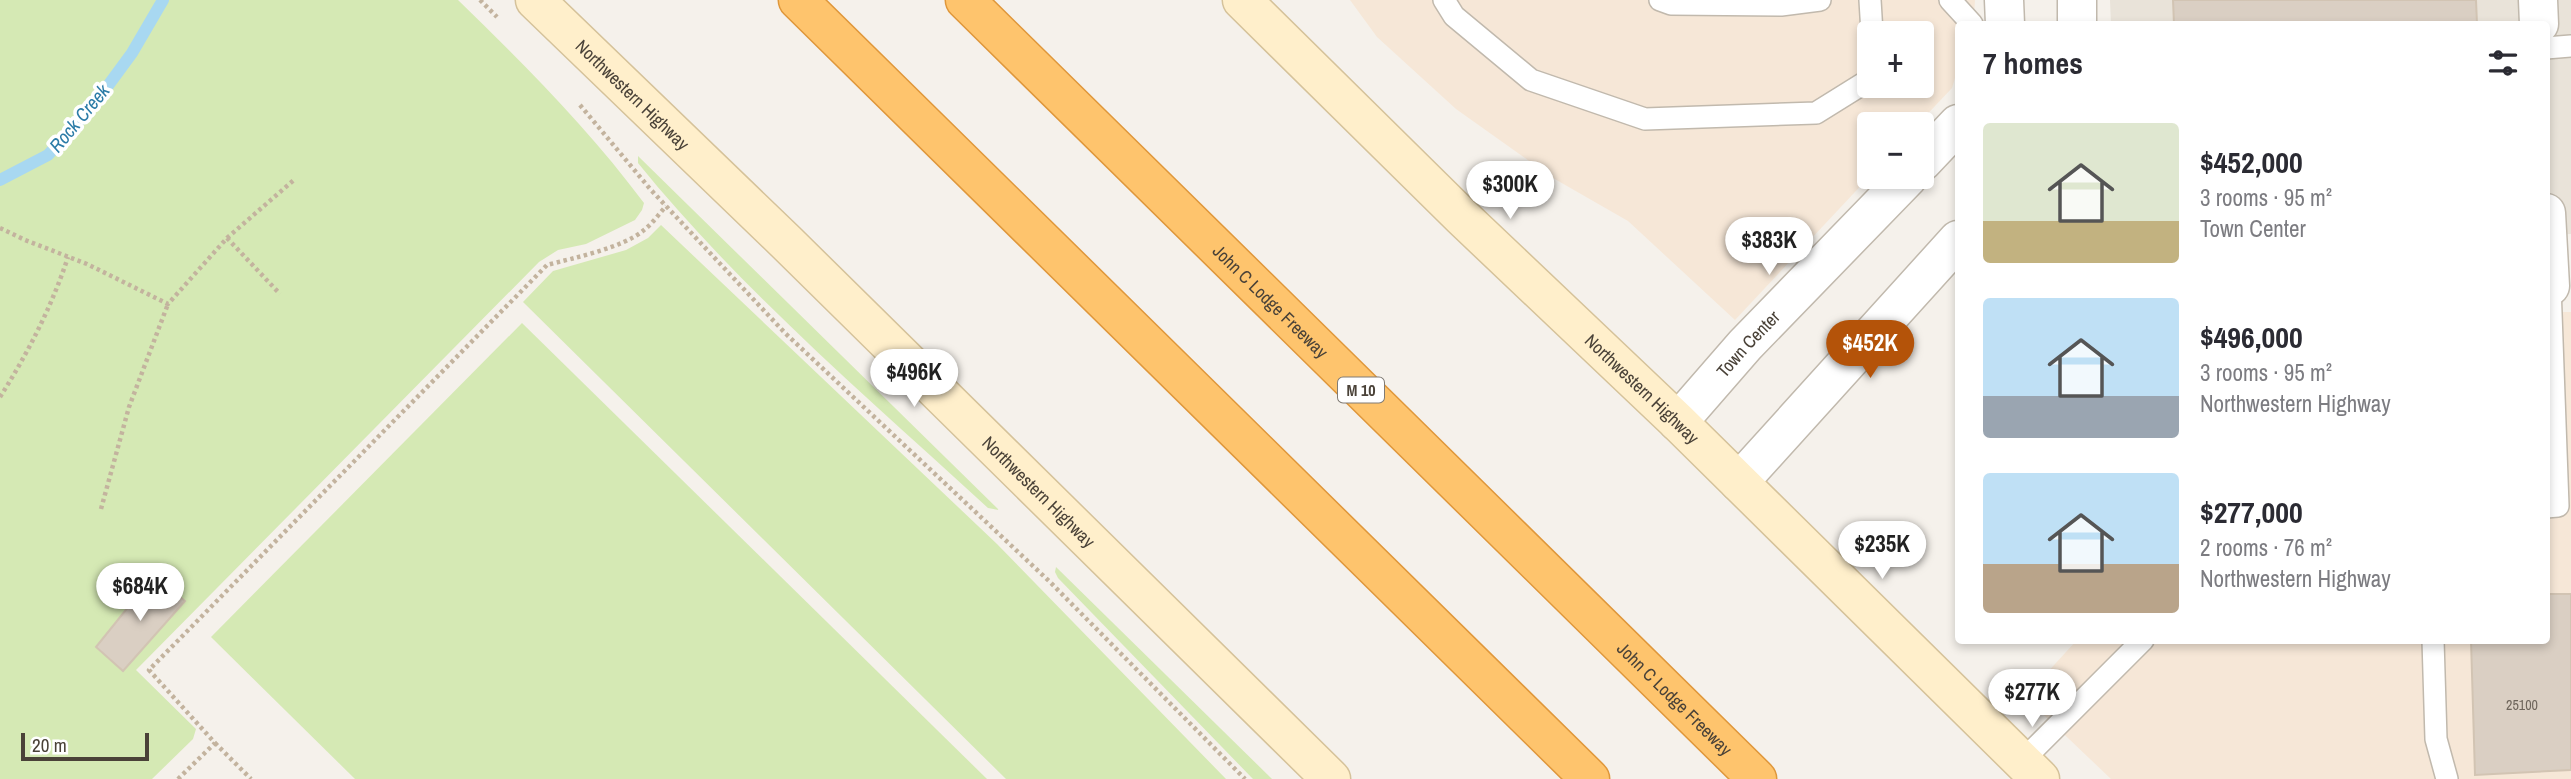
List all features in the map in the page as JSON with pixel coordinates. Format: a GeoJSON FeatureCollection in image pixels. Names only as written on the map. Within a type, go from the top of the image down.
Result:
{"type":"FeatureCollection","features":[{"type":"Feature","properties":{"kind":"highway"},"geometry":{"type":"LineString","coordinates":[[798,0],[1590,779]]}},
{"type":"Feature","properties":{"kind":"highway","name":"John C Lodge Freeway"},"geometry":{"type":"LineString","coordinates":[[965,0],[1757,779]]}},
{"type":"Feature","properties":{"kind":"main road","name":"Northwestern Highway"},"geometry":{"type":"LineString","coordinates":[[536,0],[786,242],[1331,779]]}},
{"type":"Feature","properties":{"kind":"main road","name":"Northwestern Highway"},"geometry":{"type":"LineString","coordinates":[[1242,0],[1462,217],[1678,422],[2031,770]]}},
{"type":"Feature","properties":{"kind":"street"},"geometry":{"type":"LineString","coordinates":[[2004,0],[2005,21]]}},
{"type":"Feature","properties":{"kind":"street"},"geometry":{"type":"LineString","coordinates":[[2077,0],[2077,21]]}},
{"type":"Feature","properties":{"kind":"street"},"geometry":{"type":"LineString","coordinates":[[2538,0],[2539,21]]}},
{"type":"Feature","properties":{"kind":"street"},"geometry":{"type":"LineString","coordinates":[[1934,149],[1955,127]]}},
{"type":"Feature","properties":{"kind":"street","name":"Town Center"},"geometry":{"type":"LineString","coordinates":[[1678,422],[1745,345],[1896,189]]}},
{"type":"Feature","properties":{"kind":"street"},"geometry":{"type":"LineString","coordinates":[[2550,242],[2556,286]]}},
{"type":"Feature","properties":{"kind":"street"},"geometry":{"type":"LineString","coordinates":[[1739,482],[1955,243]]}},
{"type":"Feature","properties":{"kind":"lane"},"geometry":{"type":"LineString","coordinates":[[1444,0],[1454,16],[1531,80],[1645,119],[1816,113],[1857,87]]}},
{"type":"Feature","properties":{"kind":"lane"},"geometry":{"type":"LineString","coordinates":[[1660,0],[1671,4],[1781,5],[1820,0]]}},
{"type":"Feature","properties":{"kind":"lane"},"geometry":{"type":"LineString","coordinates":[[1870,0],[1871,21]]}},
{"type":"Feature","properties":{"kind":"lane"},"geometry":{"type":"LineString","coordinates":[[1950,0],[1969,21]]}},
{"type":"Feature","properties":{"kind":"lane"},"geometry":{"type":"LineString","coordinates":[[2550,48],[2571,46]]}},
{"type":"Feature","properties":{"kind":"lane"},"geometry":{"type":"LineString","coordinates":[[2556,286],[2559,506]]}},
{"type":"Feature","properties":{"kind":"lane"},"geometry":{"type":"LineString","coordinates":[[2031,770],[2140,644]]}},
{"type":"Feature","properties":{"kind":"lane"},"geometry":{"type":"LineString","coordinates":[[2433,644],[2436,739],[2447,779]]}},
{"type":"Feature","properties":{"kind":"path"},"geometry":{"type":"LineString","coordinates":[[578,102],[666,206],[785,333],[1050,582],[1245,779]]}},
{"type":"Feature","properties":{"kind":"path"},"geometry":{"type":"LineString","coordinates":[[100,509],[129,407],[168,303],[227,238],[295,179]]}},
{"type":"Feature","properties":{"kind":"path"},"geometry":{"type":"LineString","coordinates":[[251,779],[149,670],[547,265],[628,240],[643,231],[666,206]]}},
{"type":"Feature","properties":{"kind":"path"},"geometry":{"type":"LineString","coordinates":[[0,228],[168,303]]}},
{"type":"Feature","properties":{"kind":"path"},"geometry":{"type":"LineString","coordinates":[[227,238],[280,294]]}},
{"type":"Feature","properties":{"kind":"path"},"geometry":{"type":"LineString","coordinates":[[0,397],[15,374],[56,294],[68,257]]}},
{"type":"Feature","properties":{"kind":"path"},"geometry":{"type":"LineString","coordinates":[[178,779],[215,743]]}},
{"type":"Feature","properties":{"kind":"shaded area"},"geometry":{"type":"Polygon","coordinates":[[[1350,0],[1975,0],[1974,15],[1963,21],[1955,21],[1955,78],[1952,88],[1929,112],[1857,112],[1858,189],[1735,320],[1628,221],[1553,178],[1456,109],[1377,37],[1350,0]]]}},
{"type":"Feature","properties":{"kind":"shaded area"},"geometry":{"type":"Polygon","coordinates":[[[2110,0],[2571,0],[2571,234],[2550,235],[2550,21],[2111,21],[2110,0]]]}},
{"type":"Feature","properties":{"kind":"shaded area"},"geometry":{"type":"Polygon","coordinates":[[[2550,312],[2571,312],[2571,779],[2111,779],[2025,697],[2073,644],[2550,644],[2550,312]]]}},
{"type":"Feature","properties":{"kind":"green space"},"geometry":{"type":"Polygon","coordinates":[[[0,0],[458,0],[578,123],[644,203],[635,220],[586,244],[558,250],[539,262],[136,670],[196,729],[193,739],[152,779],[0,779],[0,0]]]}},
{"type":"Feature","properties":{"kind":"green space"},"geometry":{"type":"Polygon","coordinates":[[[638,156],[999,510],[988,508],[762,299],[678,210],[638,163],[638,156]]]}},
{"type":"Feature","properties":{"kind":"green space"},"geometry":{"type":"Polygon","coordinates":[[[661,225],[997,544],[1226,779],[1006,779],[523,302],[553,271],[626,250],[648,238],[661,225]]]}},
{"type":"Feature","properties":{"kind":"green space"},"geometry":{"type":"Polygon","coordinates":[[[522,323],[987,779],[355,779],[211,637],[522,323]]]}},
{"type":"Feature","properties":{"kind":"green space"},"geometry":{"type":"Polygon","coordinates":[[[1056,567],[1272,779],[1253,779],[1058,578],[1056,567]]]}},
{"type":"Feature","properties":{"kind":"building"},"geometry":{"type":"Polygon","coordinates":[[[2173,0],[2476,0],[2477,21],[2174,21],[2173,0]]]}},
{"type":"Feature","properties":{"kind":"building"},"geometry":{"type":"Polygon","coordinates":[[[154,575],[185,601],[123,671],[96,647],[154,575]]]}},
{"type":"Feature","properties":{"kind":"building"},"geometry":{"type":"Polygon","coordinates":[[[2550,594],[2571,594],[2571,770],[2475,775],[2471,644],[2550,644],[2550,594]]]}},
{"type":"Feature","properties":{"kind":"waterway","name":"Rock Creek"},"geometry":{"type":"LineString","coordinates":[[0,180],[48,155],[96,102],[132,53],[163,0]]}}]}
